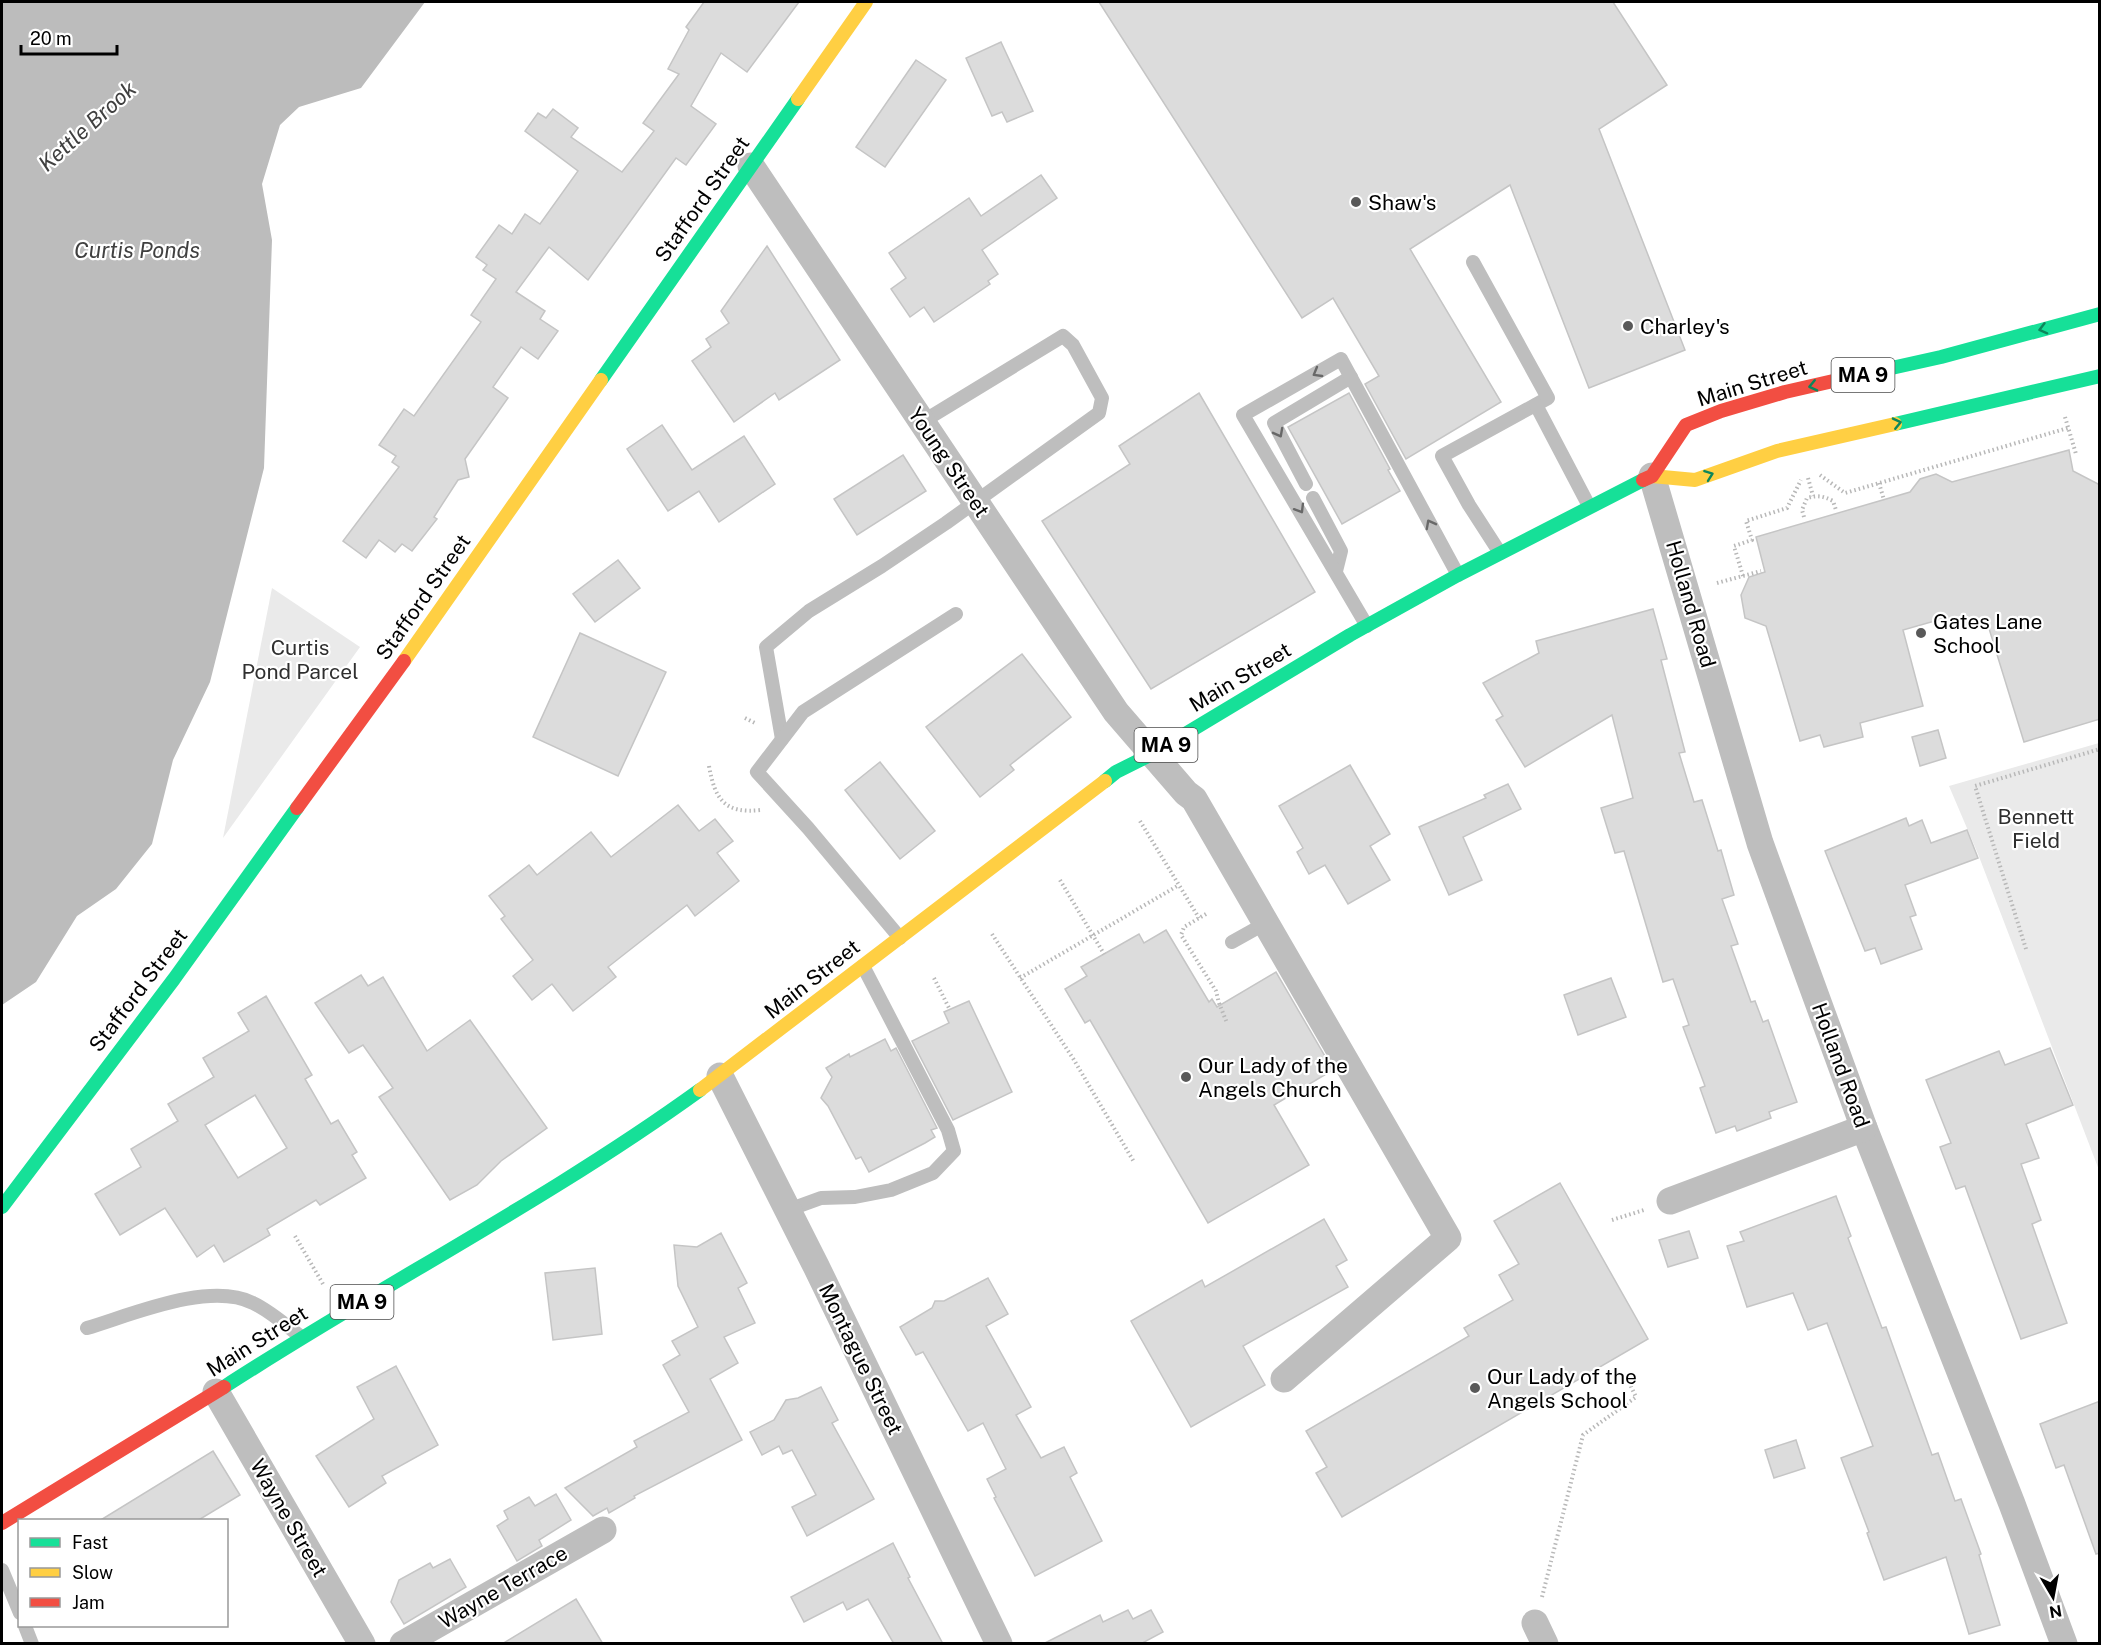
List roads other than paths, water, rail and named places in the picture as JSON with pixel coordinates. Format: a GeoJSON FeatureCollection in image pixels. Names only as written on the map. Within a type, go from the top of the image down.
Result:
{"type":"FeatureCollection","features":[{"type":"Feature","properties":{"kind":"main road","name":"Stafford Street"},"geometry":{"type":"LineString","coordinates":[[2,1207],[174,980],[400,666],[866,2]]}},
{"type":"Feature","properties":{"kind":"main road","name":"Main Street"},"geometry":{"type":"LineString","coordinates":[[2,1523],[302,1337],[516,1212],[645,1130],[720,1077],[1116,772],[1152,754],[1367,626],[1458,575],[1589,506],[1652,476],[1686,425],[1721,411],[1785,392],[1941,357],[2100,314]]}},
{"type":"Feature","properties":{"kind":"main road","name":"MA 9"},"geometry":{"type":"LineString","coordinates":[[1652,476],[1695,480],[1777,451],[2100,376]]}},
{"type":"Feature","properties":{"kind":"street","name":"Young Street"},"geometry":{"type":"LineString","coordinates":[[751,166],[1116,712],[1186,793],[1194,799],[1448,1238],[1284,1379]]}},
{"type":"Feature","properties":{"kind":"street","name":"Holland Road"},"geometry":{"type":"LineString","coordinates":[[1652,476],[1760,843],[1864,1128],[2012,1504],[2064,1644]]}},
{"type":"Feature","properties":{"kind":"street","name":"Montague Street"},"geometry":{"type":"LineString","coordinates":[[720,1077],[788,1210],[999,1644]]}},
{"type":"Feature","properties":{"kind":"street"},"geometry":{"type":"LineString","coordinates":[[1670,1201],[1864,1128]]}},
{"type":"Feature","properties":{"kind":"street","name":"Wayne Street"},"geometry":{"type":"LineString","coordinates":[[216,1392],[362,1644]]}},
{"type":"Feature","properties":{"kind":"street","name":"Wayne Terrace"},"geometry":{"type":"LineString","coordinates":[[403,1644],[603,1530]]}},
{"type":"Feature","properties":{"kind":"lane"},"geometry":{"type":"LineString","coordinates":[[1473,262],[1548,398],[1442,456],[1469,505],[1500,553]]}},
{"type":"Feature","properties":{"kind":"lane"},"geometry":{"type":"LineString","coordinates":[[782,739],[766,647],[808,611],[882,566],[976,502],[1099,413],[1102,398],[1073,345],[1063,336],[922,422]]}},
{"type":"Feature","properties":{"kind":"lane"},"geometry":{"type":"LineString","coordinates":[[1367,626],[1243,415],[1341,358],[1458,575]]}},
{"type":"Feature","properties":{"kind":"lane"},"geometry":{"type":"LineString","coordinates":[[1306,484],[1274,423],[1351,377]]}},
{"type":"Feature","properties":{"kind":"lane"},"geometry":{"type":"LineString","coordinates":[[1536,405],[1589,506]]}},
{"type":"Feature","properties":{"kind":"lane"},"geometry":{"type":"LineString","coordinates":[[1313,498],[1341,551],[1336,571]]}},
{"type":"Feature","properties":{"kind":"lane"},"geometry":{"type":"LineString","coordinates":[[900,938],[808,828],[757,772],[803,712],[956,615]]}},
{"type":"Feature","properties":{"kind":"lane"},"geometry":{"type":"LineString","coordinates":[[1232,942],[1266,923]]}},
{"type":"Feature","properties":{"kind":"lane"},"geometry":{"type":"LineString","coordinates":[[788,1210],[821,1198],[855,1197],[891,1190],[933,1173],[954,1151],[948,1130],[863,966]]}},
{"type":"Feature","properties":{"kind":"lane"},"geometry":{"type":"LineString","coordinates":[[87,1328],[186,1298],[224,1296],[250,1301],[302,1337]]}},
{"type":"Feature","properties":{"kind":"lane"},"geometry":{"type":"LineString","coordinates":[[2,1570],[18,1608]]}},
{"type":"Feature","properties":{"kind":"lane"},"geometry":{"type":"LineString","coordinates":[[25,1627],[32,1644]]}},
{"type":"Feature","properties":{"kind":"water","name":"Curtis Ponds"},"geometry":{"type":"Polygon","coordinates":[[[2,2],[425,2],[361,88],[299,107],[280,125],[262,184],[272,240],[264,468],[210,682],[173,760],[152,844],[116,889],[77,916],[36,982],[2,1005],[2,2]]]}},
{"type":"Feature","properties":{"kind":"place","name":"Shaw's"},"geometry":{"type":"Point","coordinates":[1356,202]}},
{"type":"Feature","properties":{"kind":"place","name":"Charley's"},"geometry":{"type":"Point","coordinates":[1628,326]}},
{"type":"Feature","properties":{"kind":"place","name":"Gates Lane School"},"geometry":{"type":"Point","coordinates":[1921,633]}},
{"type":"Feature","properties":{"kind":"place","name":"Our Lady of the Angels Church"},"geometry":{"type":"Point","coordinates":[1186,1077]}},
{"type":"Feature","properties":{"kind":"place","name":"Our Lady of the Angels School"},"geometry":{"type":"Point","coordinates":[1475,1388]}},
{"type":"Feature","properties":{"kind":"water label","name":"Kettle Brook"},"geometry":{"type":"Point","coordinates":[87,126]}},
{"type":"Feature","properties":{"kind":"park label","name":"Curtis Pond Parcel"},"geometry":{"type":"Point","coordinates":[300,659]}},
{"type":"Feature","properties":{"kind":"park label","name":"Bennett Field"},"geometry":{"type":"Point","coordinates":[2036,828]}}]}
